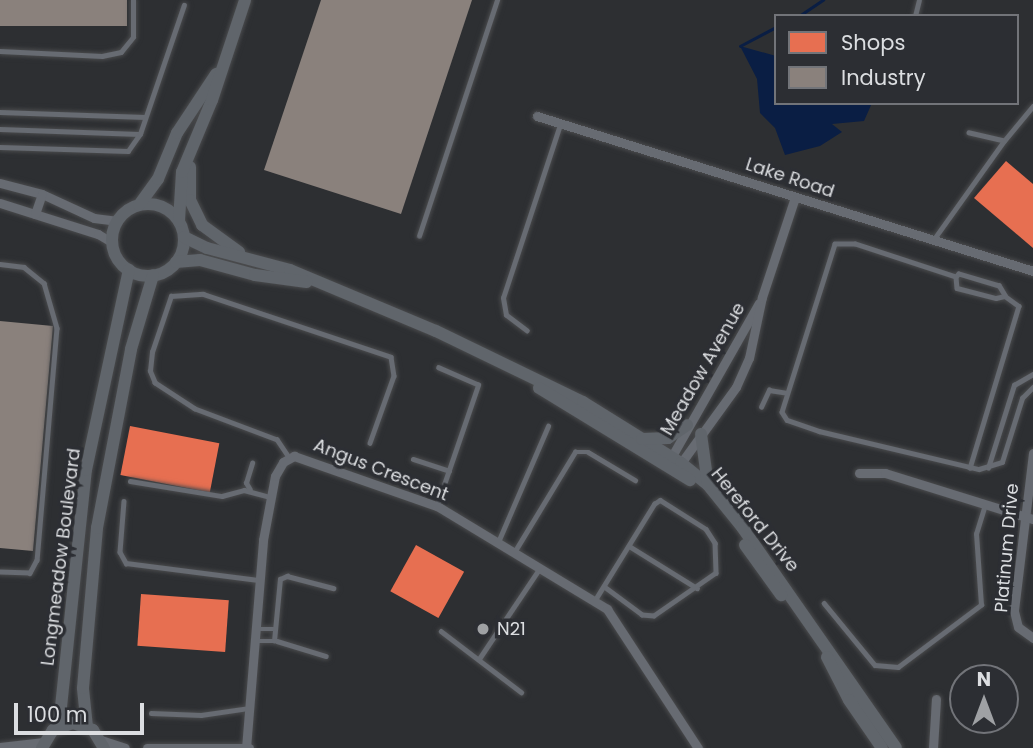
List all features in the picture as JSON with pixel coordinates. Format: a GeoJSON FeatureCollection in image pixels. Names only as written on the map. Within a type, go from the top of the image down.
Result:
{"type":"FeatureCollection","features":[{"type":"Feature","properties":{"kind":"main road"},"geometry":{"type":"LineString","coordinates":[[219,71],[187,115],[154,187],[139,205],[118,221],[113,243],[129,270],[153,275],[176,262],[184,237],[179,220],[178,188],[245,0]]}},
{"type":"Feature","properties":{"kind":"main road"},"geometry":{"type":"LineString","coordinates":[[199,133],[190,167],[190,200],[212,236],[254,260]]}},
{"type":"Feature","properties":{"kind":"main road"},"geometry":{"type":"LineString","coordinates":[[139,205],[162,206],[179,220]]}},
{"type":"Feature","properties":{"kind":"main road","name":"Hereford Drive"},"geometry":{"type":"LineString","coordinates":[[184,237],[207,248],[254,260],[322,284],[491,357],[583,402],[708,485],[799,605],[896,748]]}},
{"type":"Feature","properties":{"kind":"main road","name":"Hereford Drive"},"geometry":{"type":"LineString","coordinates":[[176,262],[200,260],[255,275],[322,284]]}},
{"type":"Feature","properties":{"kind":"main road","name":"Longmeadow Boulevard"},"geometry":{"type":"LineString","coordinates":[[59,726],[84,483],[129,270]]}},
{"type":"Feature","properties":{"kind":"main road","name":"Longmeadow Boulevard"},"geometry":{"type":"LineString","coordinates":[[87,727],[83,688],[99,517],[131,349],[153,275]]}},
{"type":"Feature","properties":{"kind":"main road","name":"Hereford Drive"},"geometry":{"type":"LineString","coordinates":[[491,357],[674,463],[719,509],[823,650],[849,700],[882,748]]}},
{"type":"Feature","properties":{"kind":"main road"},"geometry":{"type":"LineString","coordinates":[[638,439],[668,438],[687,425]]}},
{"type":"Feature","properties":{"kind":"main road"},"geometry":{"type":"LineString","coordinates":[[701,434],[708,485]]}},
{"type":"Feature","properties":{"kind":"main road"},"geometry":{"type":"LineString","coordinates":[[43,745],[59,726],[87,727],[103,744]]}},
{"type":"Feature","properties":{"kind":"street","name":"Lake Road"},"geometry":{"type":"LineString","coordinates":[[537,116],[561,121],[1033,271]]}},
{"type":"Feature","properties":{"kind":"street"},"geometry":{"type":"LineString","coordinates":[[0,183],[42,194],[94,218],[118,221]]}},
{"type":"Feature","properties":{"kind":"street"},"geometry":{"type":"LineString","coordinates":[[35,214],[42,194]]}},
{"type":"Feature","properties":{"kind":"street","name":"Meadow Avenue"},"geometry":{"type":"LineString","coordinates":[[674,463],[692,447],[736,387],[749,358],[762,297],[795,197]]}},
{"type":"Feature","properties":{"kind":"street"},"geometry":{"type":"LineString","coordinates":[[0,203],[98,234],[113,243]]}},
{"type":"Feature","properties":{"kind":"street","name":"Meadow Avenue"},"geometry":{"type":"LineString","coordinates":[[674,463],[687,425],[762,297]]}},
{"type":"Feature","properties":{"kind":"street","name":"Platinum Drive"},"geometry":{"type":"LineString","coordinates":[[1033,453],[1029,517],[1014,611],[1017,627],[1033,638]]}},
{"type":"Feature","properties":{"kind":"street","name":"Angus Crescent"},"geometry":{"type":"LineString","coordinates":[[247,748],[258,580],[271,497],[278,469],[289,458],[307,458],[437,506],[499,540],[514,552],[596,600],[617,620],[698,748]]}},
{"type":"Feature","properties":{"kind":"street"},"geometry":{"type":"LineString","coordinates":[[859,473],[885,473],[1029,517]]}},
{"type":"Feature","properties":{"kind":"street"},"geometry":{"type":"LineString","coordinates":[[933,748],[936,698]]}},
{"type":"Feature","properties":{"kind":"street"},"geometry":{"type":"LineString","coordinates":[[103,744],[125,748]]}},
{"type":"Feature","properties":{"kind":"street"},"geometry":{"type":"LineString","coordinates":[[0,747],[43,745]]}},
{"type":"Feature","properties":{"kind":"street"},"geometry":{"type":"LineString","coordinates":[[147,748],[247,748]]}},
{"type":"Feature","properties":{"kind":"lane"},"geometry":{"type":"LineString","coordinates":[[0,51],[102,56],[131,44],[133,0]]}},
{"type":"Feature","properties":{"kind":"lane"},"geometry":{"type":"LineString","coordinates":[[419,236],[497,0]]}},
{"type":"Feature","properties":{"kind":"lane"},"geometry":{"type":"LineString","coordinates":[[0,147],[122,153],[140,134],[184,5]]}},
{"type":"Feature","properties":{"kind":"lane"},"geometry":{"type":"LineString","coordinates":[[933,240],[1004,141],[1033,106]]}},
{"type":"Feature","properties":{"kind":"lane"},"geometry":{"type":"LineString","coordinates":[[0,112],[145,117]]}},
{"type":"Feature","properties":{"kind":"lane"},"geometry":{"type":"LineString","coordinates":[[527,331],[506,315],[503,298],[561,121]]}},
{"type":"Feature","properties":{"kind":"lane"},"geometry":{"type":"LineString","coordinates":[[0,129],[140,134]]}},
{"type":"Feature","properties":{"kind":"lane"},"geometry":{"type":"LineString","coordinates":[[969,133],[1004,141]]}},
{"type":"Feature","properties":{"kind":"lane"},"geometry":{"type":"LineString","coordinates":[[1005,296],[999,286],[959,274],[956,277],[855,244],[835,244],[782,412],[787,420],[970,469],[988,468],[1002,462],[1022,398],[1033,387]]}},
{"type":"Feature","properties":{"kind":"lane"},"geometry":{"type":"LineString","coordinates":[[0,264],[24,267],[44,283],[57,328],[37,560],[30,573],[0,572]]}},
{"type":"Feature","properties":{"kind":"lane"},"geometry":{"type":"LineString","coordinates":[[956,277],[957,288],[996,298],[1005,296],[1017,300],[1019,310],[970,469]]}},
{"type":"Feature","properties":{"kind":"lane"},"geometry":{"type":"LineString","coordinates":[[289,458],[277,440],[195,409],[155,383],[152,352],[171,296],[203,294],[391,357],[394,376],[369,443]]}},
{"type":"Feature","properties":{"kind":"lane"},"geometry":{"type":"LineString","coordinates":[[437,506],[478,385],[439,368]]}},
{"type":"Feature","properties":{"kind":"lane"},"geometry":{"type":"LineString","coordinates":[[988,468],[1014,385],[1033,374]]}},
{"type":"Feature","properties":{"kind":"lane"},"geometry":{"type":"LineString","coordinates":[[761,407],[769,390],[787,393]]}},
{"type":"Feature","properties":{"kind":"lane"},"geometry":{"type":"LineString","coordinates":[[499,540],[548,426]]}},
{"type":"Feature","properties":{"kind":"lane"},"geometry":{"type":"LineString","coordinates":[[514,552],[575,452],[589,452],[635,480]]}},
{"type":"Feature","properties":{"kind":"lane"},"geometry":{"type":"LineString","coordinates":[[413,459],[449,471]]}},
{"type":"Feature","properties":{"kind":"lane"},"geometry":{"type":"LineString","coordinates":[[250,491],[246,483],[252,464]]}},
{"type":"Feature","properties":{"kind":"lane"},"geometry":{"type":"LineString","coordinates":[[130,481],[222,496],[250,491],[271,497]]}},
{"type":"Feature","properties":{"kind":"lane"},"geometry":{"type":"LineString","coordinates":[[124,501],[120,552],[126,563],[258,580]]}},
{"type":"Feature","properties":{"kind":"lane"},"geometry":{"type":"LineString","coordinates":[[596,600],[654,504],[668,501],[706,529],[715,543],[716,573],[697,588],[648,617],[604,587]]}},
{"type":"Feature","properties":{"kind":"lane"},"geometry":{"type":"LineString","coordinates":[[824,603],[876,665],[898,667],[981,605],[976,534],[986,504]]}},
{"type":"Feature","properties":{"kind":"lane"},"geometry":{"type":"LineString","coordinates":[[629,546],[697,588]]}},
{"type":"Feature","properties":{"kind":"lane"},"geometry":{"type":"LineString","coordinates":[[479,659],[540,568]]}},
{"type":"Feature","properties":{"kind":"lane"},"geometry":{"type":"LineString","coordinates":[[274,641],[280,579],[287,576],[333,588]]}},
{"type":"Feature","properties":{"kind":"lane"},"geometry":{"type":"LineString","coordinates":[[254,629],[274,629]]}},
{"type":"Feature","properties":{"kind":"lane"},"geometry":{"type":"LineString","coordinates":[[441,631],[521,692]]}},
{"type":"Feature","properties":{"kind":"lane"},"geometry":{"type":"LineString","coordinates":[[253,641],[274,641],[326,656]]}},
{"type":"Feature","properties":{"kind":"lane"},"geometry":{"type":"LineString","coordinates":[[150,713],[201,715],[249,708]]}},
{"type":"Feature","properties":{"kind":"water"},"geometry":{"type":"Polygon","coordinates":[[[740,46],[774,55],[774,105],[871,105],[864,121],[832,124],[842,132],[820,146],[785,155],[775,128],[760,113],[757,79],[740,46]]]}},
{"type":"Feature","properties":{"kind":"building: Shops"},"geometry":{"type":"Polygon","coordinates":[[[1006,161],[1033,184],[1033,248],[974,198],[1006,161]]]}},
{"type":"Feature","properties":{"kind":"building: Shops"},"geometry":{"type":"Polygon","coordinates":[[[130,426],[219,443],[210,492],[120,475],[130,426]]]}},
{"type":"Feature","properties":{"kind":"building: Shops"},"geometry":{"type":"Polygon","coordinates":[[[416,545],[464,572],[438,618],[390,591],[416,545]]]}},
{"type":"Feature","properties":{"kind":"building: Shops"},"geometry":{"type":"Polygon","coordinates":[[[141,594],[229,600],[225,652],[137,646],[141,594]]]}},
{"type":"Feature","properties":{"kind":"building: Industry"},"geometry":{"type":"Polygon","coordinates":[[[0,0],[127,0],[127,26],[0,26],[0,0]]]}},
{"type":"Feature","properties":{"kind":"building: Industry"},"geometry":{"type":"Polygon","coordinates":[[[321,0],[472,0],[401,214],[264,170],[321,0]]]}},
{"type":"Feature","properties":{"kind":"building: Industry"},"geometry":{"type":"Polygon","coordinates":[[[0,321],[53,326],[33,551],[0,548],[0,321]]]}},
{"type":"Feature","properties":{"kind":"waterway"},"geometry":{"type":"LineString","coordinates":[[802,14],[823,0]]}},
{"type":"Feature","properties":{"kind":"waterway"},"geometry":{"type":"LineString","coordinates":[[740,46],[774,28]]}},
{"type":"Feature","properties":{"kind":"place","name":"N21"},"geometry":{"type":"Point","coordinates":[483,629]}}]}
